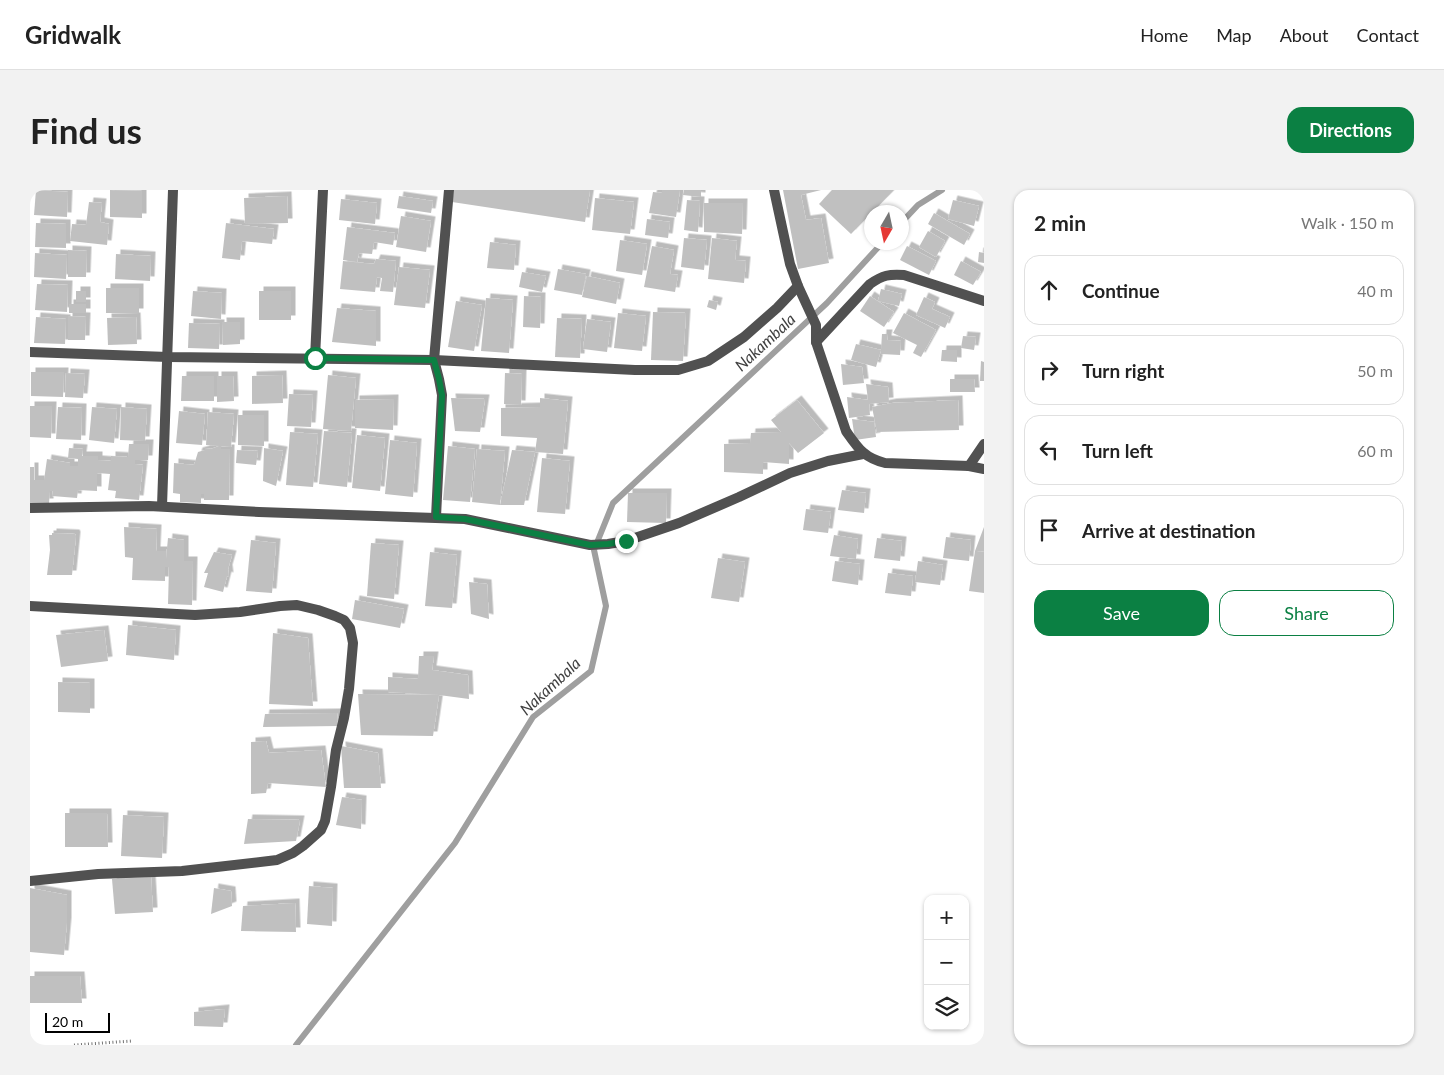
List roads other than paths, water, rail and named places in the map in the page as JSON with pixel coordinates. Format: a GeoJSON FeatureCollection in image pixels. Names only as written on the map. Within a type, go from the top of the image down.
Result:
{"type":"FeatureCollection","features":[{"type":"Feature","properties":{"kind":"street"},"geometry":{"type":"LineString","coordinates":[[162,506],[173,190]]}},
{"type":"Feature","properties":{"kind":"street"},"geometry":{"type":"LineString","coordinates":[[315,358],[323,190]]}},
{"type":"Feature","properties":{"kind":"street"},"geometry":{"type":"LineString","coordinates":[[436,517],[442,395],[434,360],[449,190]]}},
{"type":"Feature","properties":{"kind":"street"},"geometry":{"type":"LineString","coordinates":[[774,190],[790,264],[816,325],[816,342],[846,431],[863,454],[885,463],[969,466],[984,469]]}},
{"type":"Feature","properties":{"kind":"street"},"geometry":{"type":"LineString","coordinates":[[816,342],[870,284],[880,277],[890,274],[904,275],[984,301]]}},
{"type":"Feature","properties":{"kind":"street"},"geometry":{"type":"LineString","coordinates":[[30,352],[168,357],[434,360],[635,370],[678,370],[708,361],[744,337],[777,308],[798,286]]}},
{"type":"Feature","properties":{"kind":"street"},"geometry":{"type":"LineString","coordinates":[[969,466],[984,444]]}},
{"type":"Feature","properties":{"kind":"street"},"geometry":{"type":"LineString","coordinates":[[30,508],[162,506],[259,512],[436,517],[465,519],[590,545],[608,544],[626,541],[678,523],[790,473],[828,461],[863,454]]}},
{"type":"Feature","properties":{"kind":"street"},"geometry":{"type":"LineString","coordinates":[[30,606],[195,615],[297,605],[318,610],[344,620],[350,628],[353,643],[349,689],[336,750],[325,821],[321,830],[303,846],[277,860],[182,871],[90,875],[30,882]]}},
{"type":"Feature","properties":{"kind":"waterway","name":"Nakambala"},"geometry":{"type":"LineString","coordinates":[[909,215],[918,205],[942,190]]}},
{"type":"Feature","properties":{"kind":"waterway","name":"Nakambala"},"geometry":{"type":"LineString","coordinates":[[296,1045],[455,843],[533,717],[591,671],[606,606],[594,550],[613,503],[827,303],[876,250]]}}]}
